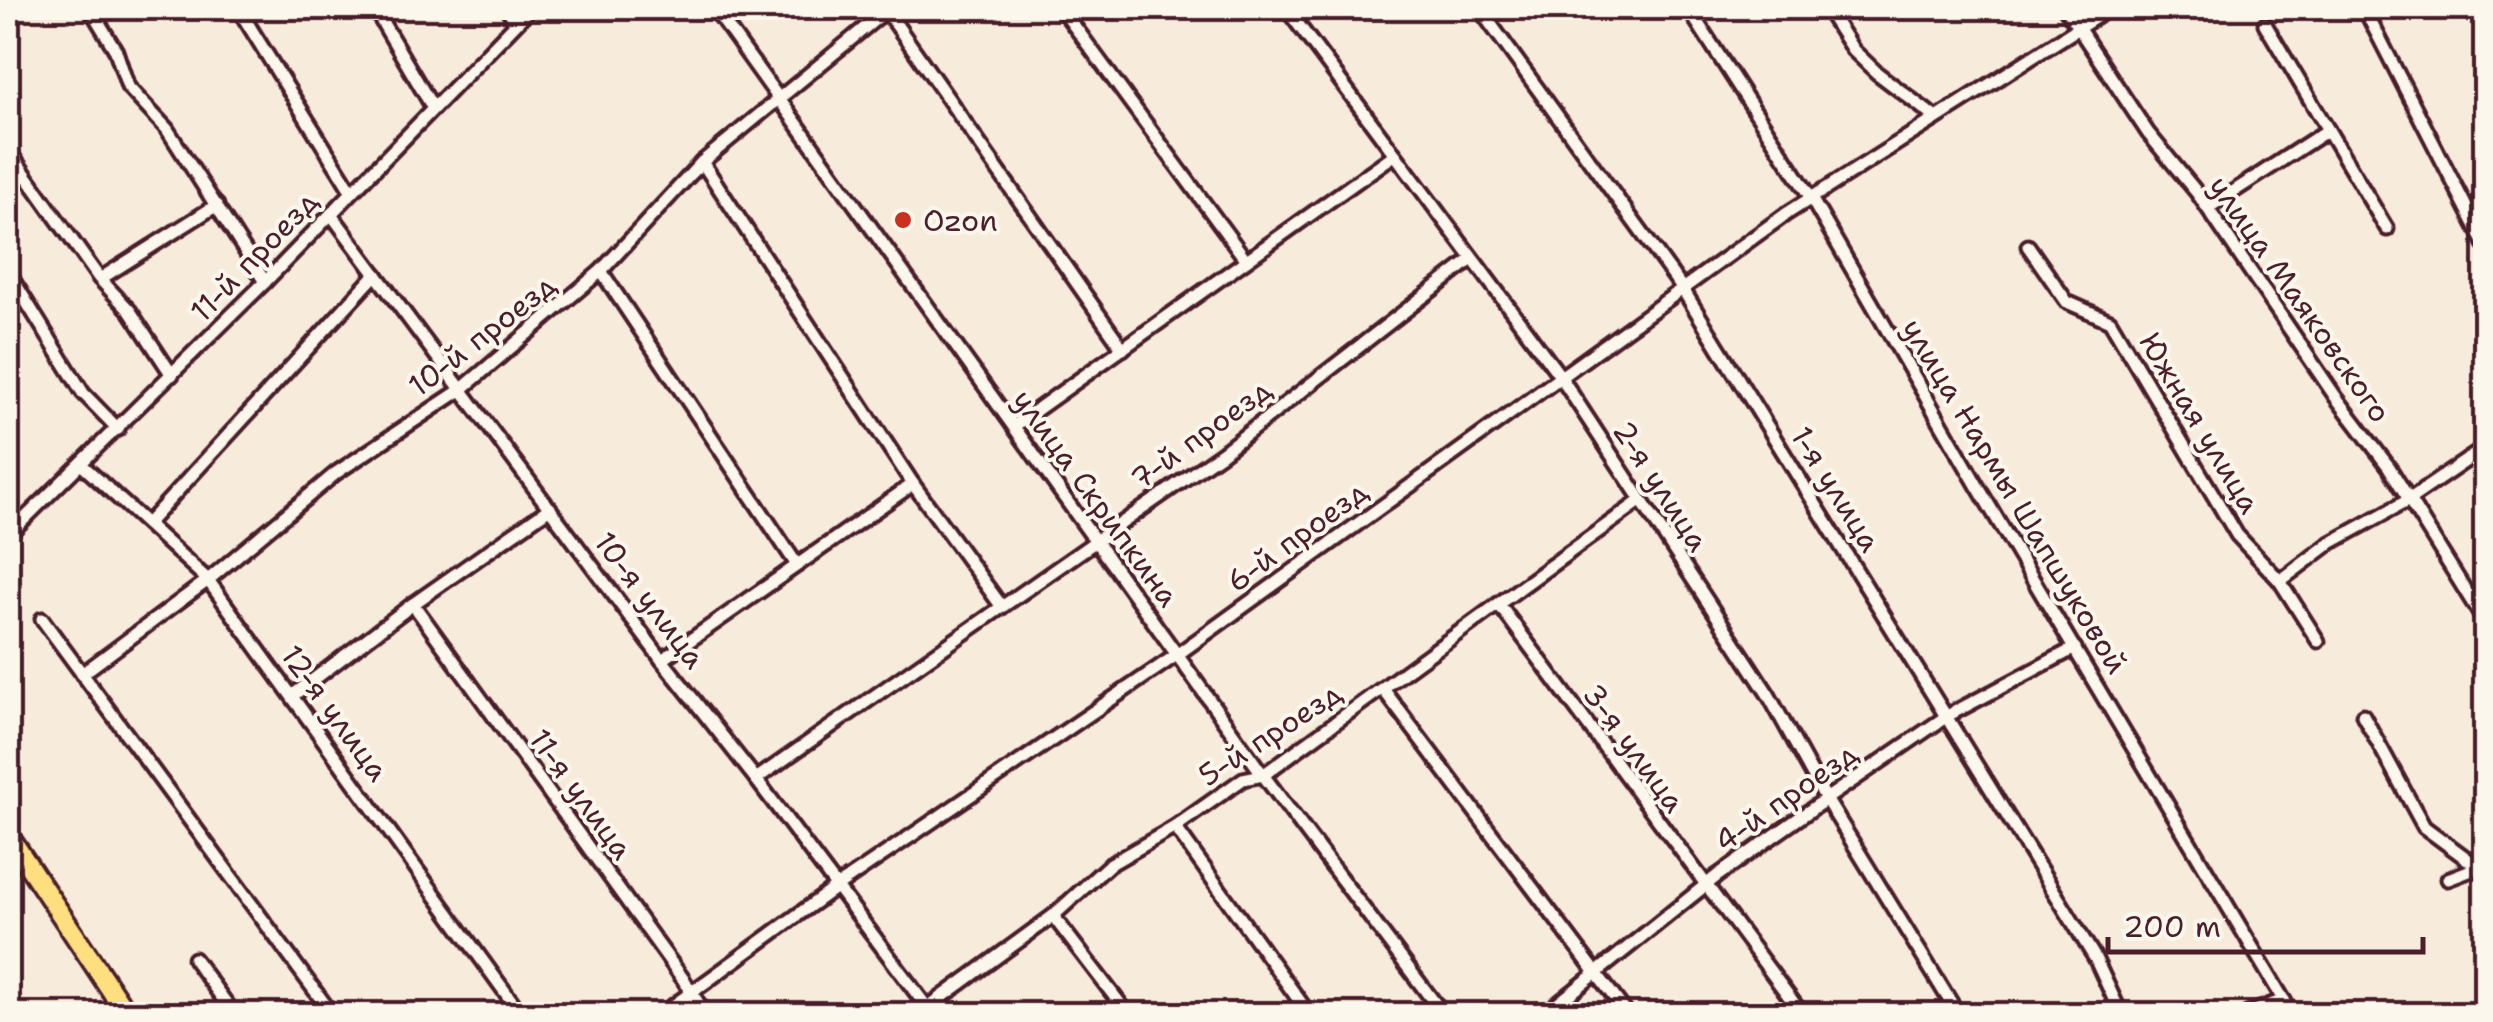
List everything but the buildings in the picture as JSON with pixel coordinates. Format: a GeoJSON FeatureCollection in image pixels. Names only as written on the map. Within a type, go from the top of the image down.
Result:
{"type":"FeatureCollection","features":[{"type":"Feature","properties":{"kind":"highway"},"geometry":{"type":"LineString","coordinates":[[8,834],[127,1014]]}},
{"type":"Feature","properties":{"kind":"street"},"geometry":{"type":"LineString","coordinates":[[90,8],[116,51],[128,87],[167,129],[265,282]]}},
{"type":"Feature","properties":{"kind":"street"},"geometry":{"type":"LineString","coordinates":[[238,8],[352,192]]}},
{"type":"Feature","properties":{"kind":"street"},"geometry":{"type":"LineString","coordinates":[[374,8],[433,108]]}},
{"type":"Feature","properties":{"kind":"street"},"geometry":{"type":"LineString","coordinates":[[507,8],[516,22]]}},
{"type":"Feature","properties":{"kind":"street","name":"11-й проезд"},"geometry":{"type":"LineString","coordinates":[[8,535],[265,282],[530,8]]}},
{"type":"Feature","properties":{"kind":"street","name":"улица Скрипкина"},"geometry":{"type":"LineString","coordinates":[[714,8],[1263,775],[1443,1014]]}},
{"type":"Feature","properties":{"kind":"street"},"geometry":{"type":"LineString","coordinates":[[1061,8],[1246,260]]}},
{"type":"Feature","properties":{"kind":"street","name":"2-я улица"},"geometry":{"type":"LineString","coordinates":[[1286,8],[1560,376],[1768,694],[1826,799],[1958,1014]]}},
{"type":"Feature","properties":{"kind":"street","name":"1-я улица"},"geometry":{"type":"LineString","coordinates":[[1479,8],[1682,288],[2095,958],[2121,1014]]}},
{"type":"Feature","properties":{"kind":"street","name":"улица Нармы Шапшуковой"},"geometry":{"type":"LineString","coordinates":[[1688,8],[1812,198],[2292,1014]]}},
{"type":"Feature","properties":{"kind":"street"},"geometry":{"type":"LineString","coordinates":[[1826,8],[1854,50],[1877,74],[1936,118]]}},
{"type":"Feature","properties":{"kind":"street","name":"улица Маяковского"},"geometry":{"type":"LineString","coordinates":[[2066,8],[2148,133],[2208,208],[2335,396],[2389,467],[2486,624]]}},
{"type":"Feature","properties":{"kind":"street","name":"6-й проезд"},"geometry":{"type":"LineString","coordinates":[[662,1014],[836,888],[1178,654],[1682,288],[1812,198],[2110,8]]}},
{"type":"Feature","properties":{"kind":"street"},"geometry":{"type":"LineString","coordinates":[[2364,8],[2486,246]]}},
{"type":"Feature","properties":{"kind":"street"},"geometry":{"type":"LineString","coordinates":[[888,9],[1123,348]]}},
{"type":"Feature","properties":{"kind":"street","name":"10-й проезд"},"geometry":{"type":"LineString","coordinates":[[82,674],[208,580],[336,473],[462,389],[602,271],[702,162],[888,9]]}},
{"type":"Feature","properties":{"kind":"street"},"geometry":{"type":"LineString","coordinates":[[2265,24],[2387,229]]}},
{"type":"Feature","properties":{"kind":"street"},"geometry":{"type":"LineString","coordinates":[[2208,208],[2328,130]]}},
{"type":"Feature","properties":{"kind":"street"},"geometry":{"type":"LineString","coordinates":[[8,150],[100,279],[130,311],[172,375]]}},
{"type":"Feature","properties":{"kind":"street"},"geometry":{"type":"LineString","coordinates":[[1014,426],[1394,155]]}},
{"type":"Feature","properties":{"kind":"street"},"geometry":{"type":"LineString","coordinates":[[702,162],[913,484],[1002,607]]}},
{"type":"Feature","properties":{"kind":"street"},"geometry":{"type":"LineString","coordinates":[[100,279],[216,205]]}},
{"type":"Feature","properties":{"kind":"street","name":"10-я улица"},"geometry":{"type":"LineString","coordinates":[[331,214],[929,1011]]}},
{"type":"Feature","properties":{"kind":"street","name":"Южная улица"},"geometry":{"type":"LineString","coordinates":[[2028,246],[2068,302],[2110,321],[2237,535],[2280,581],[2318,641]]}},
{"type":"Feature","properties":{"kind":"street","name":"7-й проезд"},"geometry":{"type":"LineString","coordinates":[[756,778],[1222,454],[1472,258]]}},
{"type":"Feature","properties":{"kind":"street"},"geometry":{"type":"LineString","coordinates":[[602,271],[797,565]]}},
{"type":"Feature","properties":{"kind":"street"},"geometry":{"type":"LineString","coordinates":[[8,272],[83,393],[118,429]]}},
{"type":"Feature","properties":{"kind":"street"},"geometry":{"type":"LineString","coordinates":[[147,524],[376,274]]}},
{"type":"Feature","properties":{"kind":"street"},"geometry":{"type":"LineString","coordinates":[[2280,581],[2329,544],[2407,501],[2486,447]]}},
{"type":"Feature","properties":{"kind":"street","name":"12-я улица"},"geometry":{"type":"LineString","coordinates":[[82,465],[208,580],[521,1014]]}},
{"type":"Feature","properties":{"kind":"street"},"geometry":{"type":"LineString","coordinates":[[662,660],[913,484]]}},
{"type":"Feature","properties":{"kind":"street","name":"5-й проезд"},"geometry":{"type":"LineString","coordinates":[[929,1011],[1054,916],[1109,865],[1243,779],[1263,775],[1640,501]]}},
{"type":"Feature","properties":{"kind":"street"},"geometry":{"type":"LineString","coordinates":[[292,696],[413,604],[550,508]]}},
{"type":"Feature","properties":{"kind":"street","name":"11-я улица"},"geometry":{"type":"LineString","coordinates":[[413,604],[705,1014]]}},
{"type":"Feature","properties":{"kind":"street","name":"3-я улица"},"geometry":{"type":"LineString","coordinates":[[1500,606],[1802,1014]]}},
{"type":"Feature","properties":{"kind":"street"},"geometry":{"type":"LineString","coordinates":[[42,620],[332,1014]]}},
{"type":"Feature","properties":{"kind":"street","name":"4-й проезд"},"geometry":{"type":"LineString","coordinates":[[1545,1014],[1704,886],[1826,799],[1947,716],[2076,648]]}},
{"type":"Feature","properties":{"kind":"street"},"geometry":{"type":"LineString","coordinates":[[1382,690],[1627,1014]]}},
{"type":"Feature","properties":{"kind":"street"},"geometry":{"type":"LineString","coordinates":[[2363,715],[2424,827],[2482,866]]}},
{"type":"Feature","properties":{"kind":"street"},"geometry":{"type":"LineString","coordinates":[[1175,826],[1309,1014]]}},
{"type":"Feature","properties":{"kind":"street"},"geometry":{"type":"LineString","coordinates":[[2448,879],[2482,866]]}},
{"type":"Feature","properties":{"kind":"street"},"geometry":{"type":"LineString","coordinates":[[1054,916],[1128,1014]]}},
{"type":"Feature","properties":{"kind":"street"},"geometry":{"type":"LineString","coordinates":[[194,959],[234,1014]]}},
{"type":"Feature","properties":{"kind":"street"},"geometry":{"type":"LineString","coordinates":[[2246,1014],[2284,1000]]}},
{"type":"Feature","properties":{"kind":"place","name":"Ozon"},"geometry":{"type":"Point","coordinates":[903,220]}}]}
